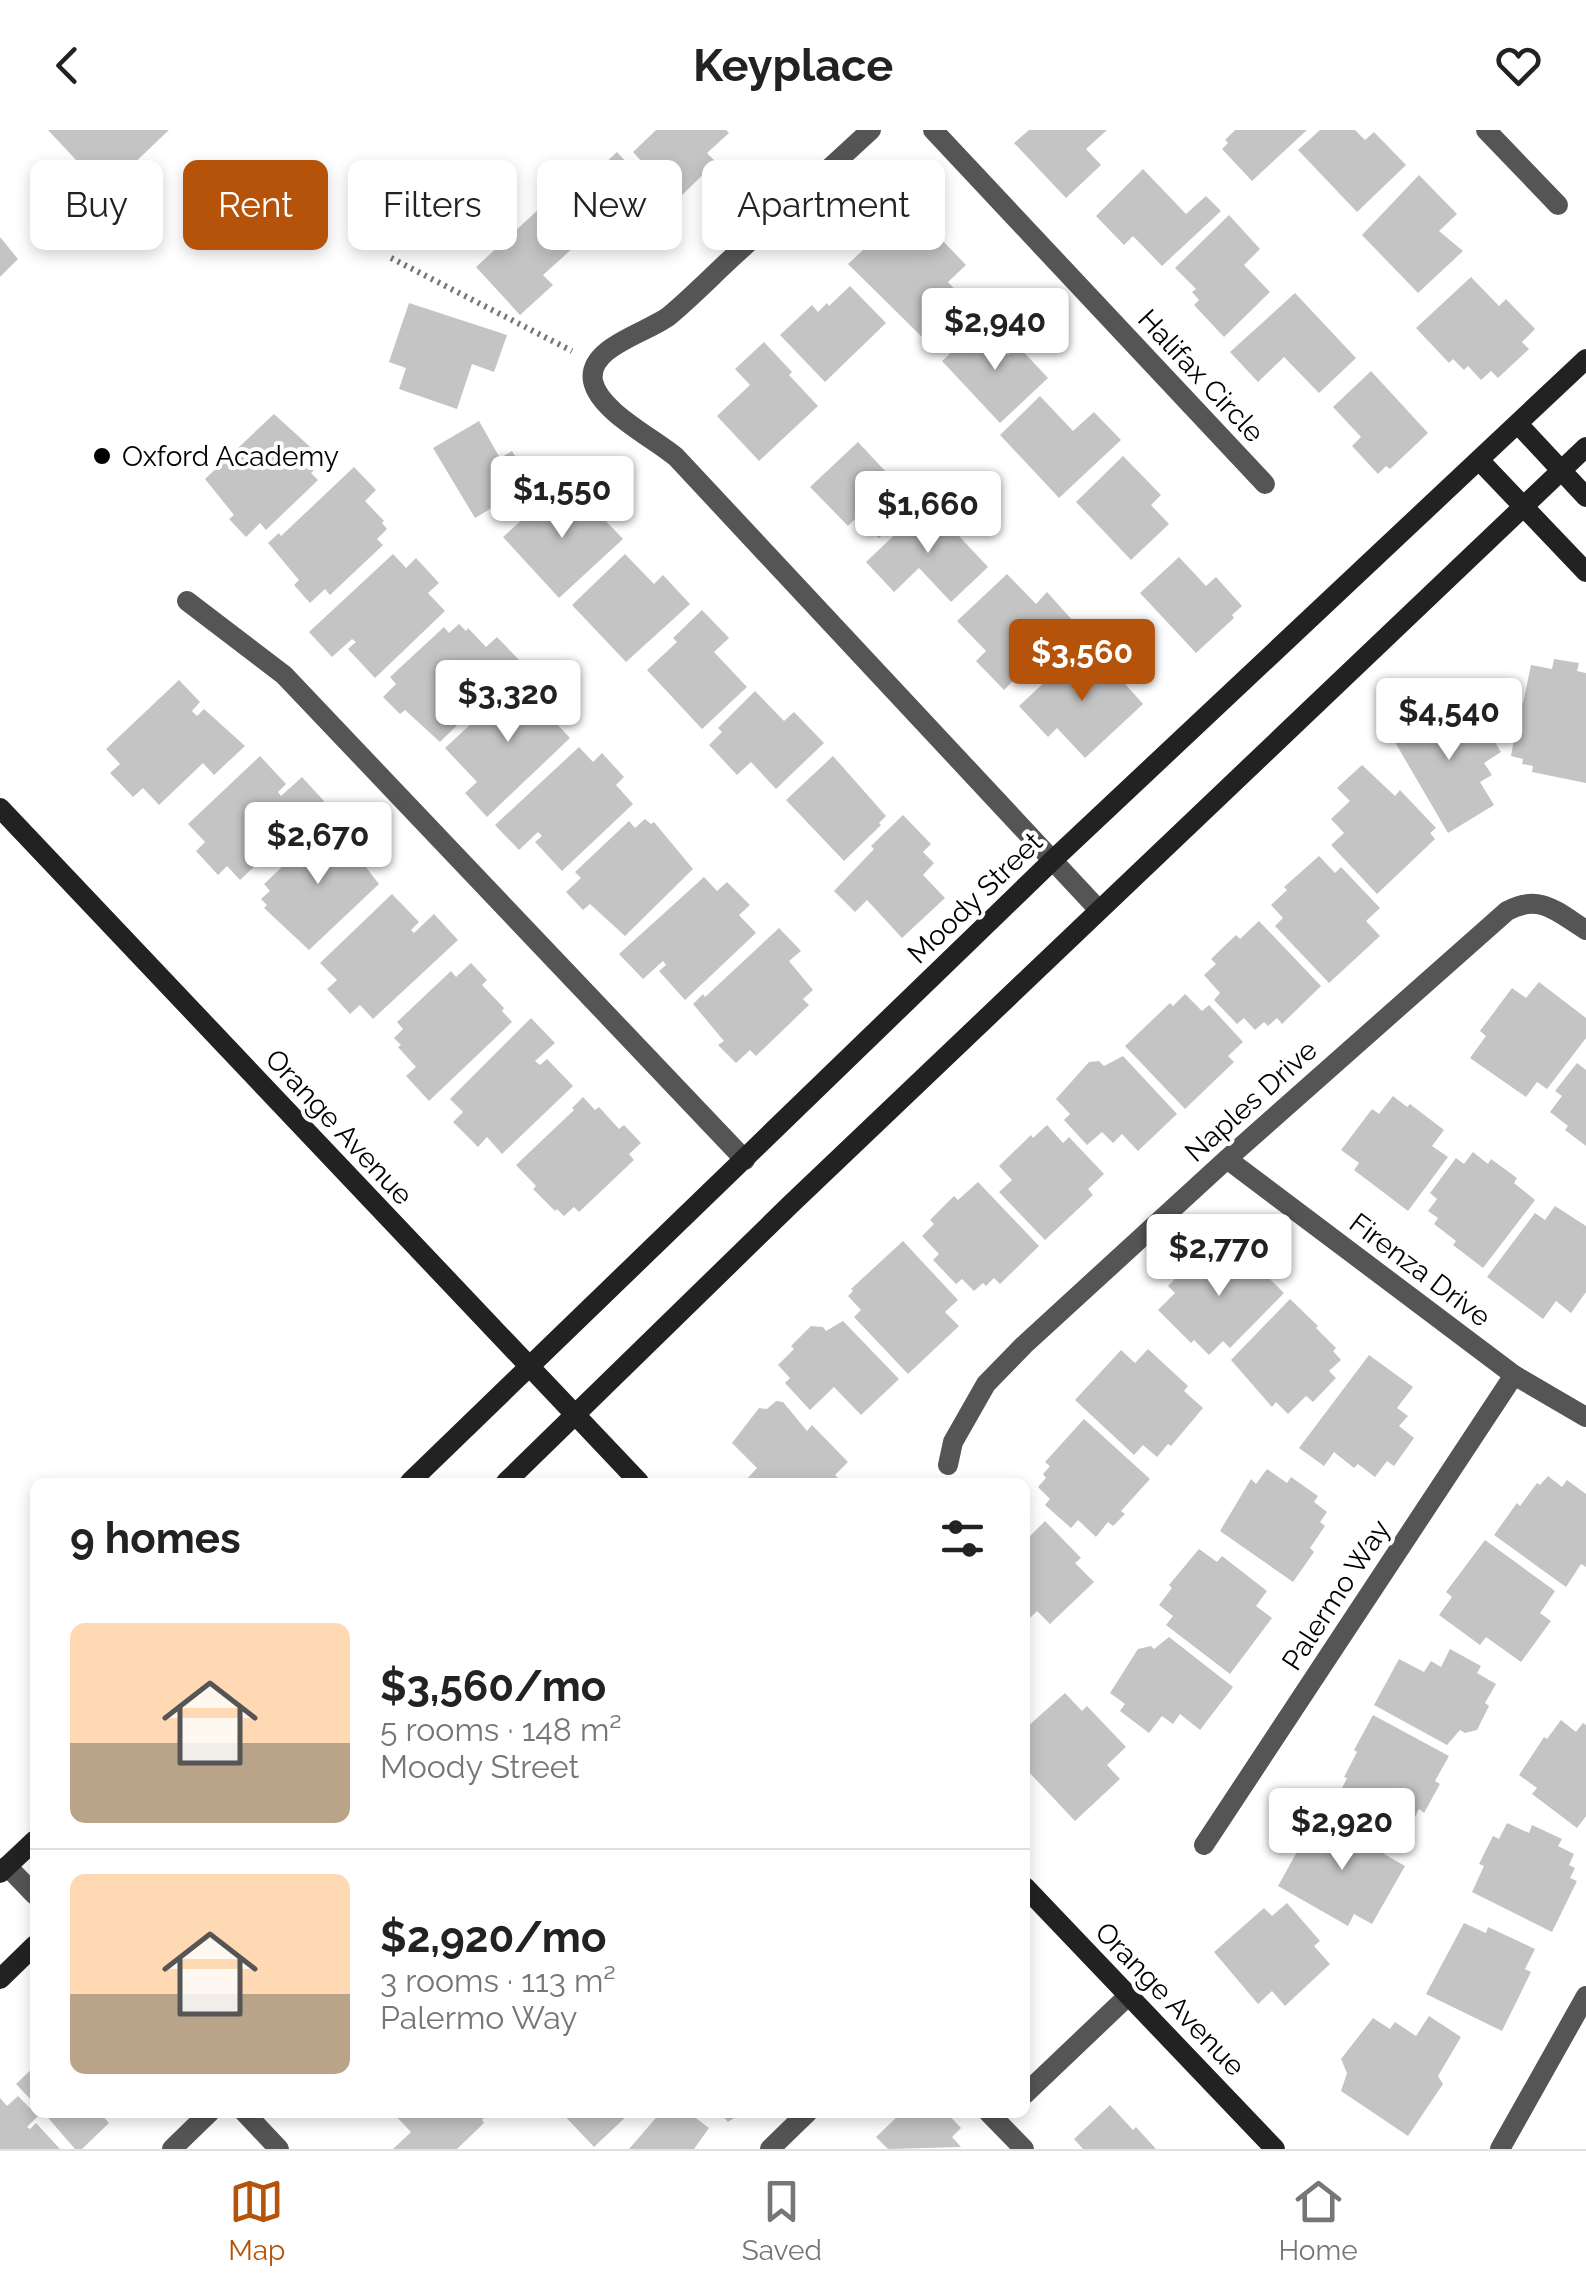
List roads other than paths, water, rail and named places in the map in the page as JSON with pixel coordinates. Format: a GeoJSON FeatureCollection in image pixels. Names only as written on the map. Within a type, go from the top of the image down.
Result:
{"type":"FeatureCollection","features":[{"type":"Feature","properties":{"kind":"main road","name":"Moody Street"},"geometry":{"type":"LineString","coordinates":[[414,1478],[1054,859],[1586,359]]}},
{"type":"Feature","properties":{"kind":"main road"},"geometry":{"type":"LineString","coordinates":[[1518,424],[1586,497]]}},
{"type":"Feature","properties":{"kind":"main road"},"geometry":{"type":"LineString","coordinates":[[510,1478],[790,1205],[1586,447]]}},
{"type":"Feature","properties":{"kind":"main road"},"geometry":{"type":"LineString","coordinates":[[1480,461],[1586,572]]}},
{"type":"Feature","properties":{"kind":"main road","name":"Orange Avenue"},"geometry":{"type":"LineString","coordinates":[[0,808],[635,1478]]}},
{"type":"Feature","properties":{"kind":"main road"},"geometry":{"type":"LineString","coordinates":[[4,1870],[30,1845]]}},
{"type":"Feature","properties":{"kind":"main road","name":"Orange Avenue"},"geometry":{"type":"LineString","coordinates":[[1030,1891],[1275,2149]]}},
{"type":"Feature","properties":{"kind":"main road"},"geometry":{"type":"LineString","coordinates":[[0,1979],[30,1950]]}},
{"type":"Feature","properties":{"kind":"street"},"geometry":{"type":"LineString","coordinates":[[871,130],[670,314],[610,349],[594,372],[600,398],[612,413],[650,435],[676,457],[1100,910]]}},
{"type":"Feature","properties":{"kind":"street","name":"Halifax Circle"},"geometry":{"type":"LineString","coordinates":[[933,130],[1266,484]]}},
{"type":"Feature","properties":{"kind":"street"},"geometry":{"type":"LineString","coordinates":[[1486,130],[1558,205]]}},
{"type":"Feature","properties":{"kind":"street"},"geometry":{"type":"LineString","coordinates":[[187,601],[284,675],[744,1160]]}},
{"type":"Feature","properties":{"kind":"street","name":"Naples Drive"},"geometry":{"type":"LineString","coordinates":[[948,1465],[953,1442],[986,1384],[1226,1159],[1506,912],[1523,902],[1544,904],[1586,930]]}},
{"type":"Feature","properties":{"kind":"street","name":"Firenza Drive"},"geometry":{"type":"LineString","coordinates":[[1226,1159],[1514,1375],[1586,1418]]}},
{"type":"Feature","properties":{"kind":"street","name":"Palermo Way"},"geometry":{"type":"LineString","coordinates":[[1204,1845],[1514,1375]]}},
{"type":"Feature","properties":{"kind":"street"},"geometry":{"type":"LineString","coordinates":[[4,1870],[30,1891]]}},
{"type":"Feature","properties":{"kind":"street"},"geometry":{"type":"LineString","coordinates":[[1030,2089],[1128,1996]]}},
{"type":"Feature","properties":{"kind":"street"},"geometry":{"type":"LineString","coordinates":[[1500,2149],[1586,1996]]}},
{"type":"Feature","properties":{"kind":"street"},"geometry":{"type":"LineString","coordinates":[[172,2149],[204,2118]]}},
{"type":"Feature","properties":{"kind":"street"},"geometry":{"type":"LineString","coordinates":[[250,2118],[279,2149]]}},
{"type":"Feature","properties":{"kind":"street"},"geometry":{"type":"LineString","coordinates":[[770,2149],[802,2118]]}},
{"type":"Feature","properties":{"kind":"street"},"geometry":{"type":"LineString","coordinates":[[999,2118],[1024,2149]]}},
{"type":"Feature","properties":{"kind":"place","name":"Oxford Academy"},"geometry":{"type":"Point","coordinates":[102,456]}}]}
